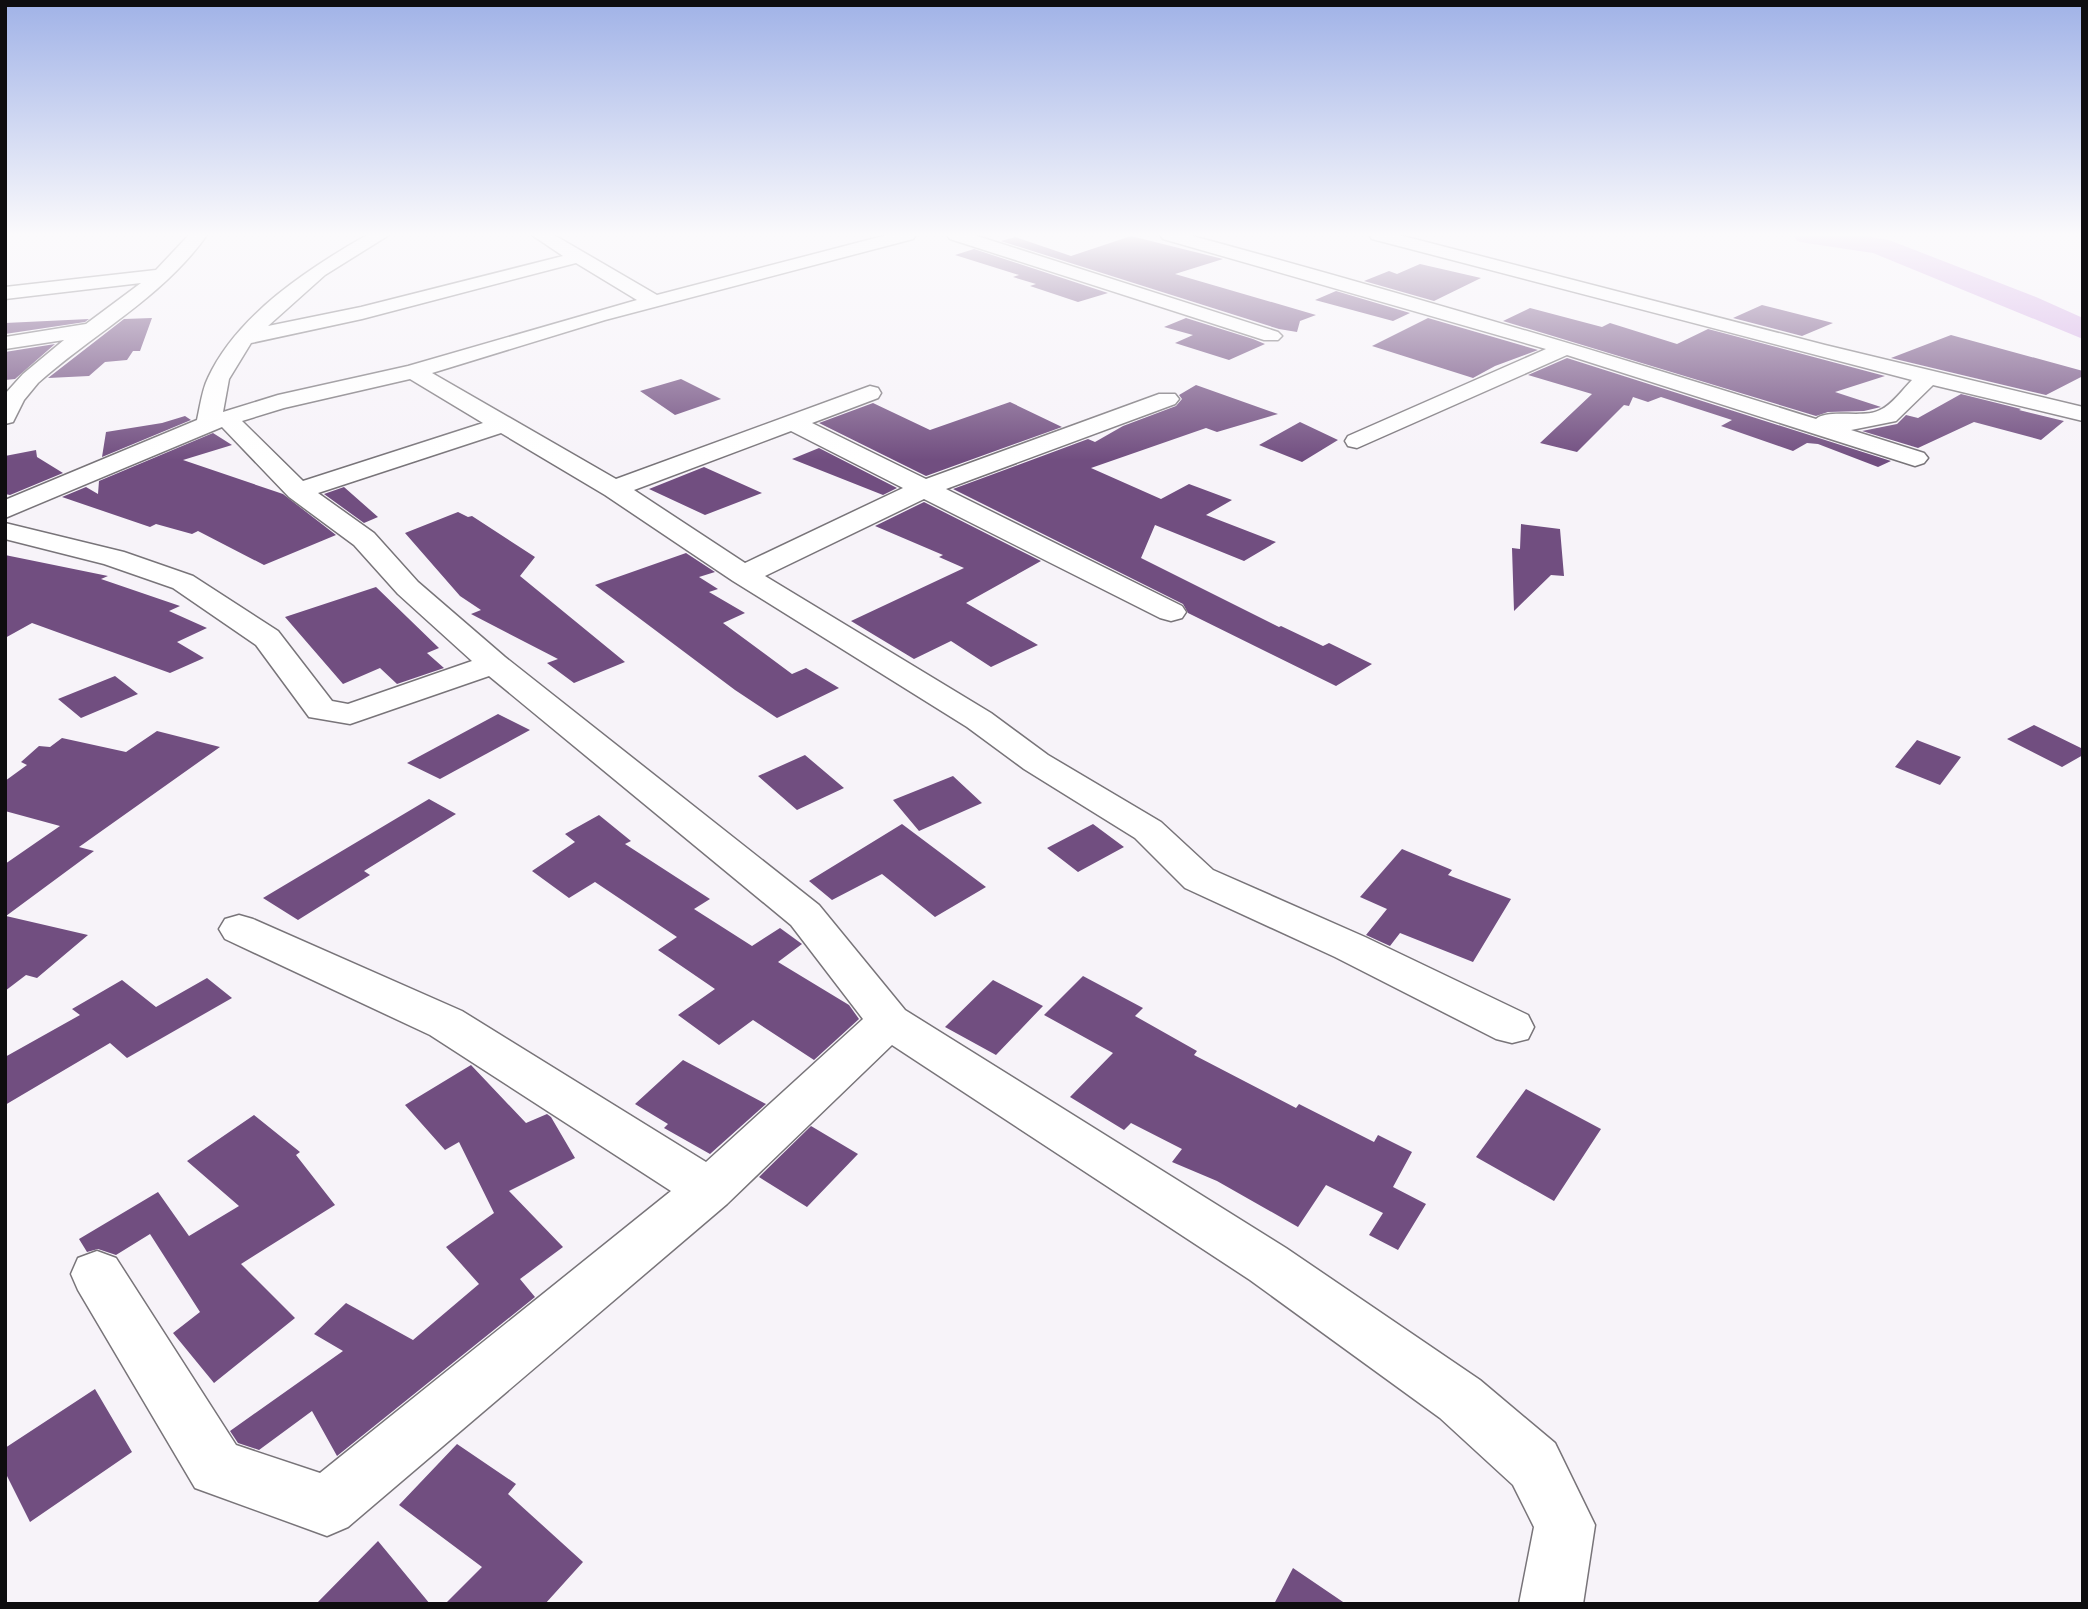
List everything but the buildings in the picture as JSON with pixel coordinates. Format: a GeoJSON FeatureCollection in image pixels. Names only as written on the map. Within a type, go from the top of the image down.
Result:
{"type":"FeatureCollection","features":[{"type":"Feature","properties":{"kind":"street"},"geometry":{"type":"LineString","coordinates":[[7,407],[24,384],[116,310]]}},
{"type":"Feature","properties":{"kind":"street"},"geometry":{"type":"LineString","coordinates":[[217,421],[218,379],[243,338],[274,310]]}},
{"type":"Feature","properties":{"kind":"street"},"geometry":{"type":"LineString","coordinates":[[243,338],[373,310]]}},
{"type":"Feature","properties":{"kind":"street"},"geometry":{"type":"LineString","coordinates":[[6,514],[217,421],[278,402],[413,372],[623,310]]}},
{"type":"Feature","properties":{"kind":"street"},"geometry":{"type":"LineString","coordinates":[[1190,310],[1271,336]]}},
{"type":"Feature","properties":{"kind":"street"},"geometry":{"type":"LineString","coordinates":[[1432,310],[1565,348],[1915,458]]}},
{"type":"Feature","properties":{"kind":"street"},"geometry":{"type":"LineString","coordinates":[[1673,310],[1927,378],[2083,414]]}},
{"type":"Feature","properties":{"kind":"street"},"geometry":{"type":"LineString","coordinates":[[5,344],[89,330]]}},
{"type":"Feature","properties":{"kind":"street"},"geometry":{"type":"LineString","coordinates":[[1357,441],[1565,348]]}},
{"type":"Feature","properties":{"kind":"street"},"geometry":{"type":"LineString","coordinates":[[413,372],[614,489],[743,575],[979,720],[1036,762],[1148,830],[1199,879],[1350,947],[1512,1027]]}},
{"type":"Feature","properties":{"kind":"street"},"geometry":{"type":"LineString","coordinates":[[1780,416],[1850,423],[1888,416],[1927,378]]}},
{"type":"Feature","properties":{"kind":"street"},"geometry":{"type":"LineString","coordinates":[[614,489],[870,393]]}},
{"type":"Feature","properties":{"kind":"street"},"geometry":{"type":"LineString","coordinates":[[743,575],[923,489],[1167,399]]}},
{"type":"Feature","properties":{"kind":"street"},"geometry":{"type":"LineString","coordinates":[[217,421],[298,491],[364,540],[408,588],[495,664],[805,915],[889,1021],[1268,1264],[1460,1399],[1534,1464],[1565,1525],[1551,1604]]}},
{"type":"Feature","properties":{"kind":"street"},"geometry":{"type":"LineString","coordinates":[[793,423],[1081,565],[1100,579],[1171,612]]}},
{"type":"Feature","properties":{"kind":"street"},"geometry":{"type":"LineString","coordinates":[[298,491],[504,424]]}},
{"type":"Feature","properties":{"kind":"street"},"geometry":{"type":"LineString","coordinates":[[6,514],[114,558],[183,582],[267,638],[321,710],[350,714],[495,664]]}},
{"type":"Feature","properties":{"kind":"street"},"geometry":{"type":"LineString","coordinates":[[239,929],[446,1023],[709,1189]]}},
{"type":"Feature","properties":{"kind":"street"},"geometry":{"type":"LineString","coordinates":[[97,1274],[216,1467],[327,1506],[709,1189],[889,1021]]}},
{"type":"Feature","properties":{"kind":"waterway"},"geometry":{"type":"LineString","coordinates":[[2040,310],[2083,330]]}}]}
